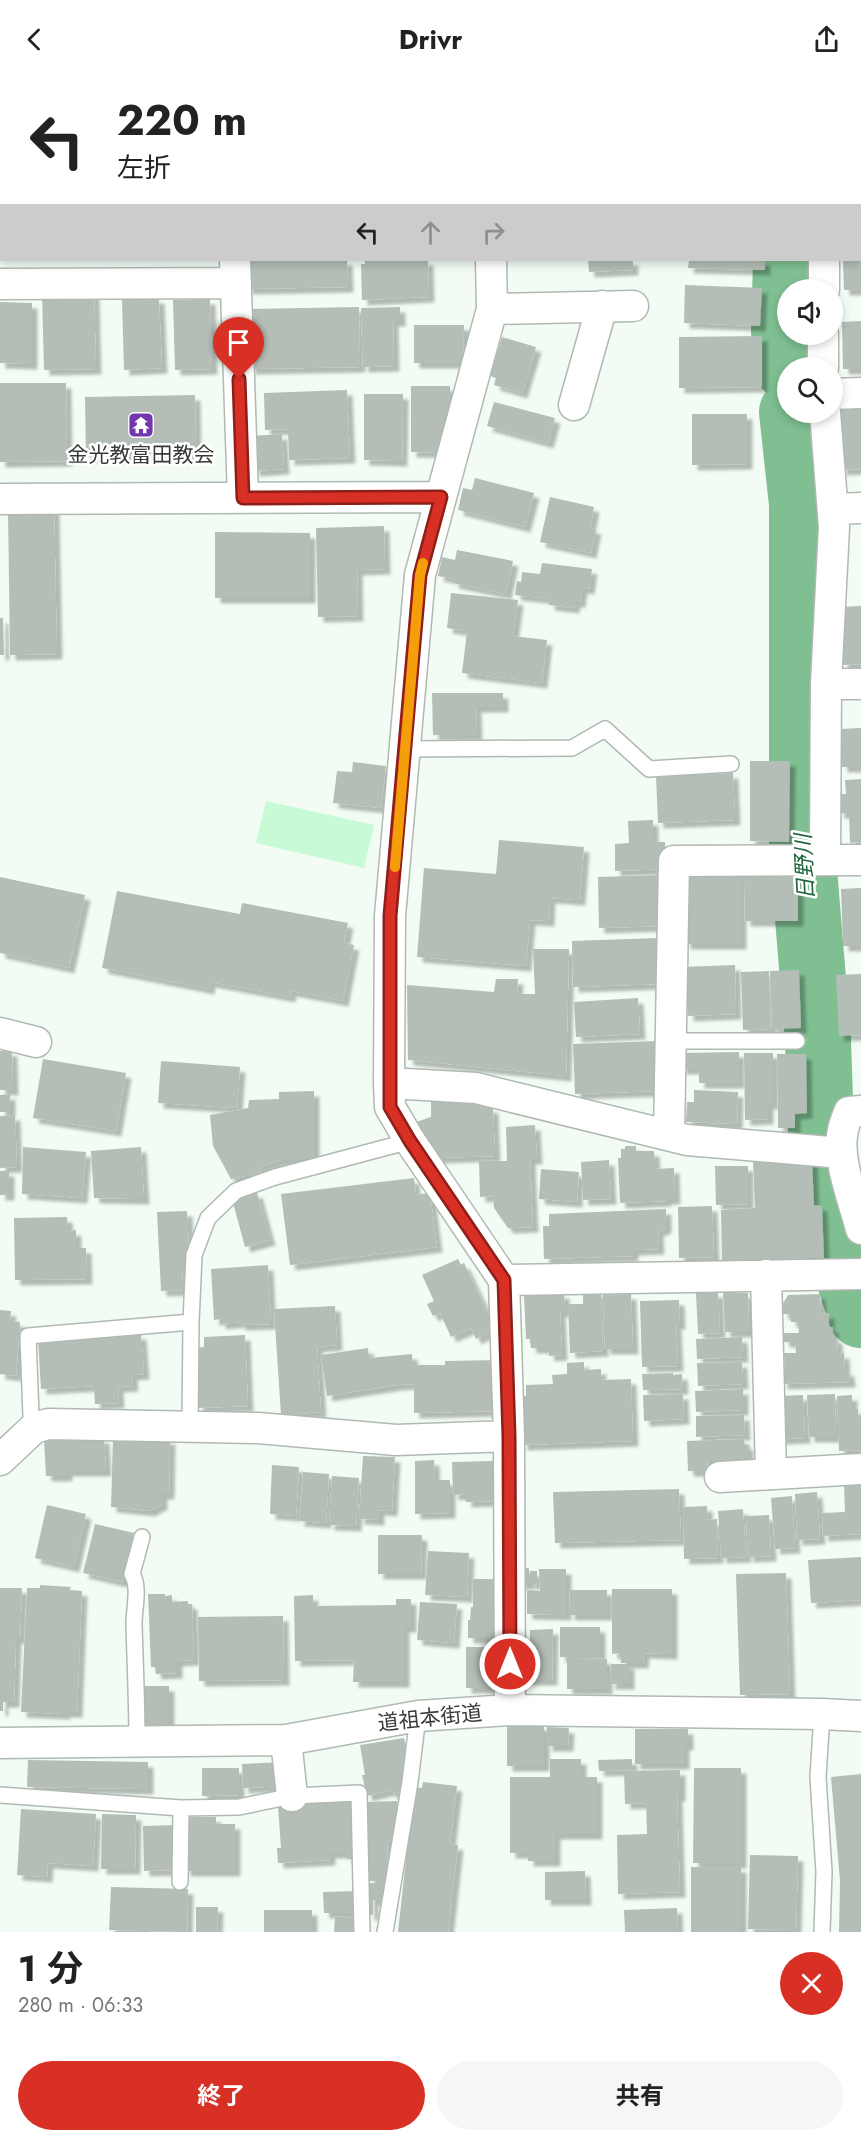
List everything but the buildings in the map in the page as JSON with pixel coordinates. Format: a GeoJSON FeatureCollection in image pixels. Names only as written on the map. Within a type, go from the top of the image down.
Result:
{"type":"FeatureCollection","features":[{"type":"Feature","properties":{"kind":"street"},"geometry":{"type":"LineString","coordinates":[[491,261],[492,309],[420,575],[390,916],[389,1083],[390,1107],[410,1141],[504,1280],[509,1436],[510,1710]]}},
{"type":"Feature","properties":{"kind":"street"},"geometry":{"type":"LineString","coordinates":[[824,261],[824,279]]}},
{"type":"Feature","properties":{"kind":"street"},"geometry":{"type":"LineString","coordinates":[[0,284],[235,271],[243,498]]}},
{"type":"Feature","properties":{"kind":"street"},"geometry":{"type":"LineString","coordinates":[[574,405],[602,306]]}},
{"type":"Feature","properties":{"kind":"street"},"geometry":{"type":"LineString","coordinates":[[492,309],[633,306]]}},
{"type":"Feature","properties":{"kind":"street"},"geometry":{"type":"LineString","coordinates":[[843,393],[861,393]]}},
{"type":"Feature","properties":{"kind":"street"},"geometry":{"type":"LineString","coordinates":[[808,860],[826,684],[834,527],[847,508],[828,423]]}},
{"type":"Feature","properties":{"kind":"street"},"geometry":{"type":"LineString","coordinates":[[0,499],[441,497]]}},
{"type":"Feature","properties":{"kind":"street"},"geometry":{"type":"LineString","coordinates":[[826,684],[861,684]]}},
{"type":"Feature","properties":{"kind":"street"},"geometry":{"type":"LineString","coordinates":[[669,1135],[674,861],[861,860]]}},
{"type":"Feature","properties":{"kind":"street"},"geometry":{"type":"LineString","coordinates":[[0,1033],[36,1042]]}},
{"type":"Feature","properties":{"kind":"street"},"geometry":{"type":"LineString","coordinates":[[389,1083],[476,1088],[687,1140],[838,1153]]}},
{"type":"Feature","properties":{"kind":"street"},"geometry":{"type":"LineString","coordinates":[[861,1111],[849,1112],[838,1153],[861,1229]]}},
{"type":"Feature","properties":{"kind":"street"},"geometry":{"type":"LineString","coordinates":[[504,1280],[861,1274]]}},
{"type":"Feature","properties":{"kind":"street"},"geometry":{"type":"LineString","coordinates":[[766,1275],[771,1474]]}},
{"type":"Feature","properties":{"kind":"street"},"geometry":{"type":"LineString","coordinates":[[0,1460],[34,1428],[48,1424],[258,1428],[396,1440],[509,1436]]}},
{"type":"Feature","properties":{"kind":"street"},"geometry":{"type":"LineString","coordinates":[[720,1477],[861,1469]]}},
{"type":"Feature","properties":{"kind":"street","name":"道祖本街道"},"geometry":{"type":"LineString","coordinates":[[0,1743],[286,1740],[418,1716],[510,1710],[861,1716]]}},
{"type":"Feature","properties":{"kind":"street"},"geometry":{"type":"LineString","coordinates":[[286,1740],[292,1796]]}},
{"type":"Feature","properties":{"kind":"lane"},"geometry":{"type":"LineString","coordinates":[[406,749],[572,748],[605,729],[649,769],[731,764]]}},
{"type":"Feature","properties":{"kind":"lane"},"geometry":{"type":"LineString","coordinates":[[670,1041],[797,1041]]}},
{"type":"Feature","properties":{"kind":"lane"},"geometry":{"type":"LineString","coordinates":[[190,1426],[194,1255],[208,1218],[236,1191],[275,1177],[410,1141]]}},
{"type":"Feature","properties":{"kind":"lane"},"geometry":{"type":"LineString","coordinates":[[34,1428],[31,1416],[28,1336],[191,1322]]}},
{"type":"Feature","properties":{"kind":"lane"},"geometry":{"type":"LineString","coordinates":[[137,1742],[134,1622],[136,1580],[132,1574],[142,1537]]}},
{"type":"Feature","properties":{"kind":"lane"},"geometry":{"type":"LineString","coordinates":[[822,1714],[818,1777],[824,1872],[822,1932]]}},
{"type":"Feature","properties":{"kind":"lane"},"geometry":{"type":"LineString","coordinates":[[385,1932],[410,1782],[418,1716]]}},
{"type":"Feature","properties":{"kind":"lane"},"geometry":{"type":"LineString","coordinates":[[0,1795],[181,1808],[239,1808],[292,1796],[359,1793],[362,1932]]}},
{"type":"Feature","properties":{"kind":"lane"},"geometry":{"type":"LineString","coordinates":[[180,1882],[181,1808]]}},
{"type":"Feature","properties":{"kind":"green space"},"geometry":{"type":"Polygon","coordinates":[[[266,801],[374,825],[364,868],[256,843],[266,801]]]}},
{"type":"Feature","properties":{"kind":"waterway","name":"日野川"},"geometry":{"type":"LineString","coordinates":[[786,261],[784,332],[787,357]]}},
{"type":"Feature","properties":{"kind":"waterway","name":"日野川"},"geometry":{"type":"LineString","coordinates":[[793,423],[802,504],[802,845],[818,1040],[822,1160],[829,1216],[861,1315]]}},
{"type":"Feature","properties":{"kind":"slow traffic"},"geometry":{"type":"LineString","coordinates":[[395,867],[420,575],[423,563]]}},
{"type":"Feature","properties":{"kind":"place","name":"金光教富田教会"},"geometry":{"type":"Point","coordinates":[141,425]}},
{"type":"Feature","properties":{"kind":"route"},"geometry":{"type":"LineString","coordinates":[[239,379],[243,498],[441,497],[420,575],[390,916],[390,1107],[410,1141],[504,1280],[509,1436],[510,1664]]}}]}
